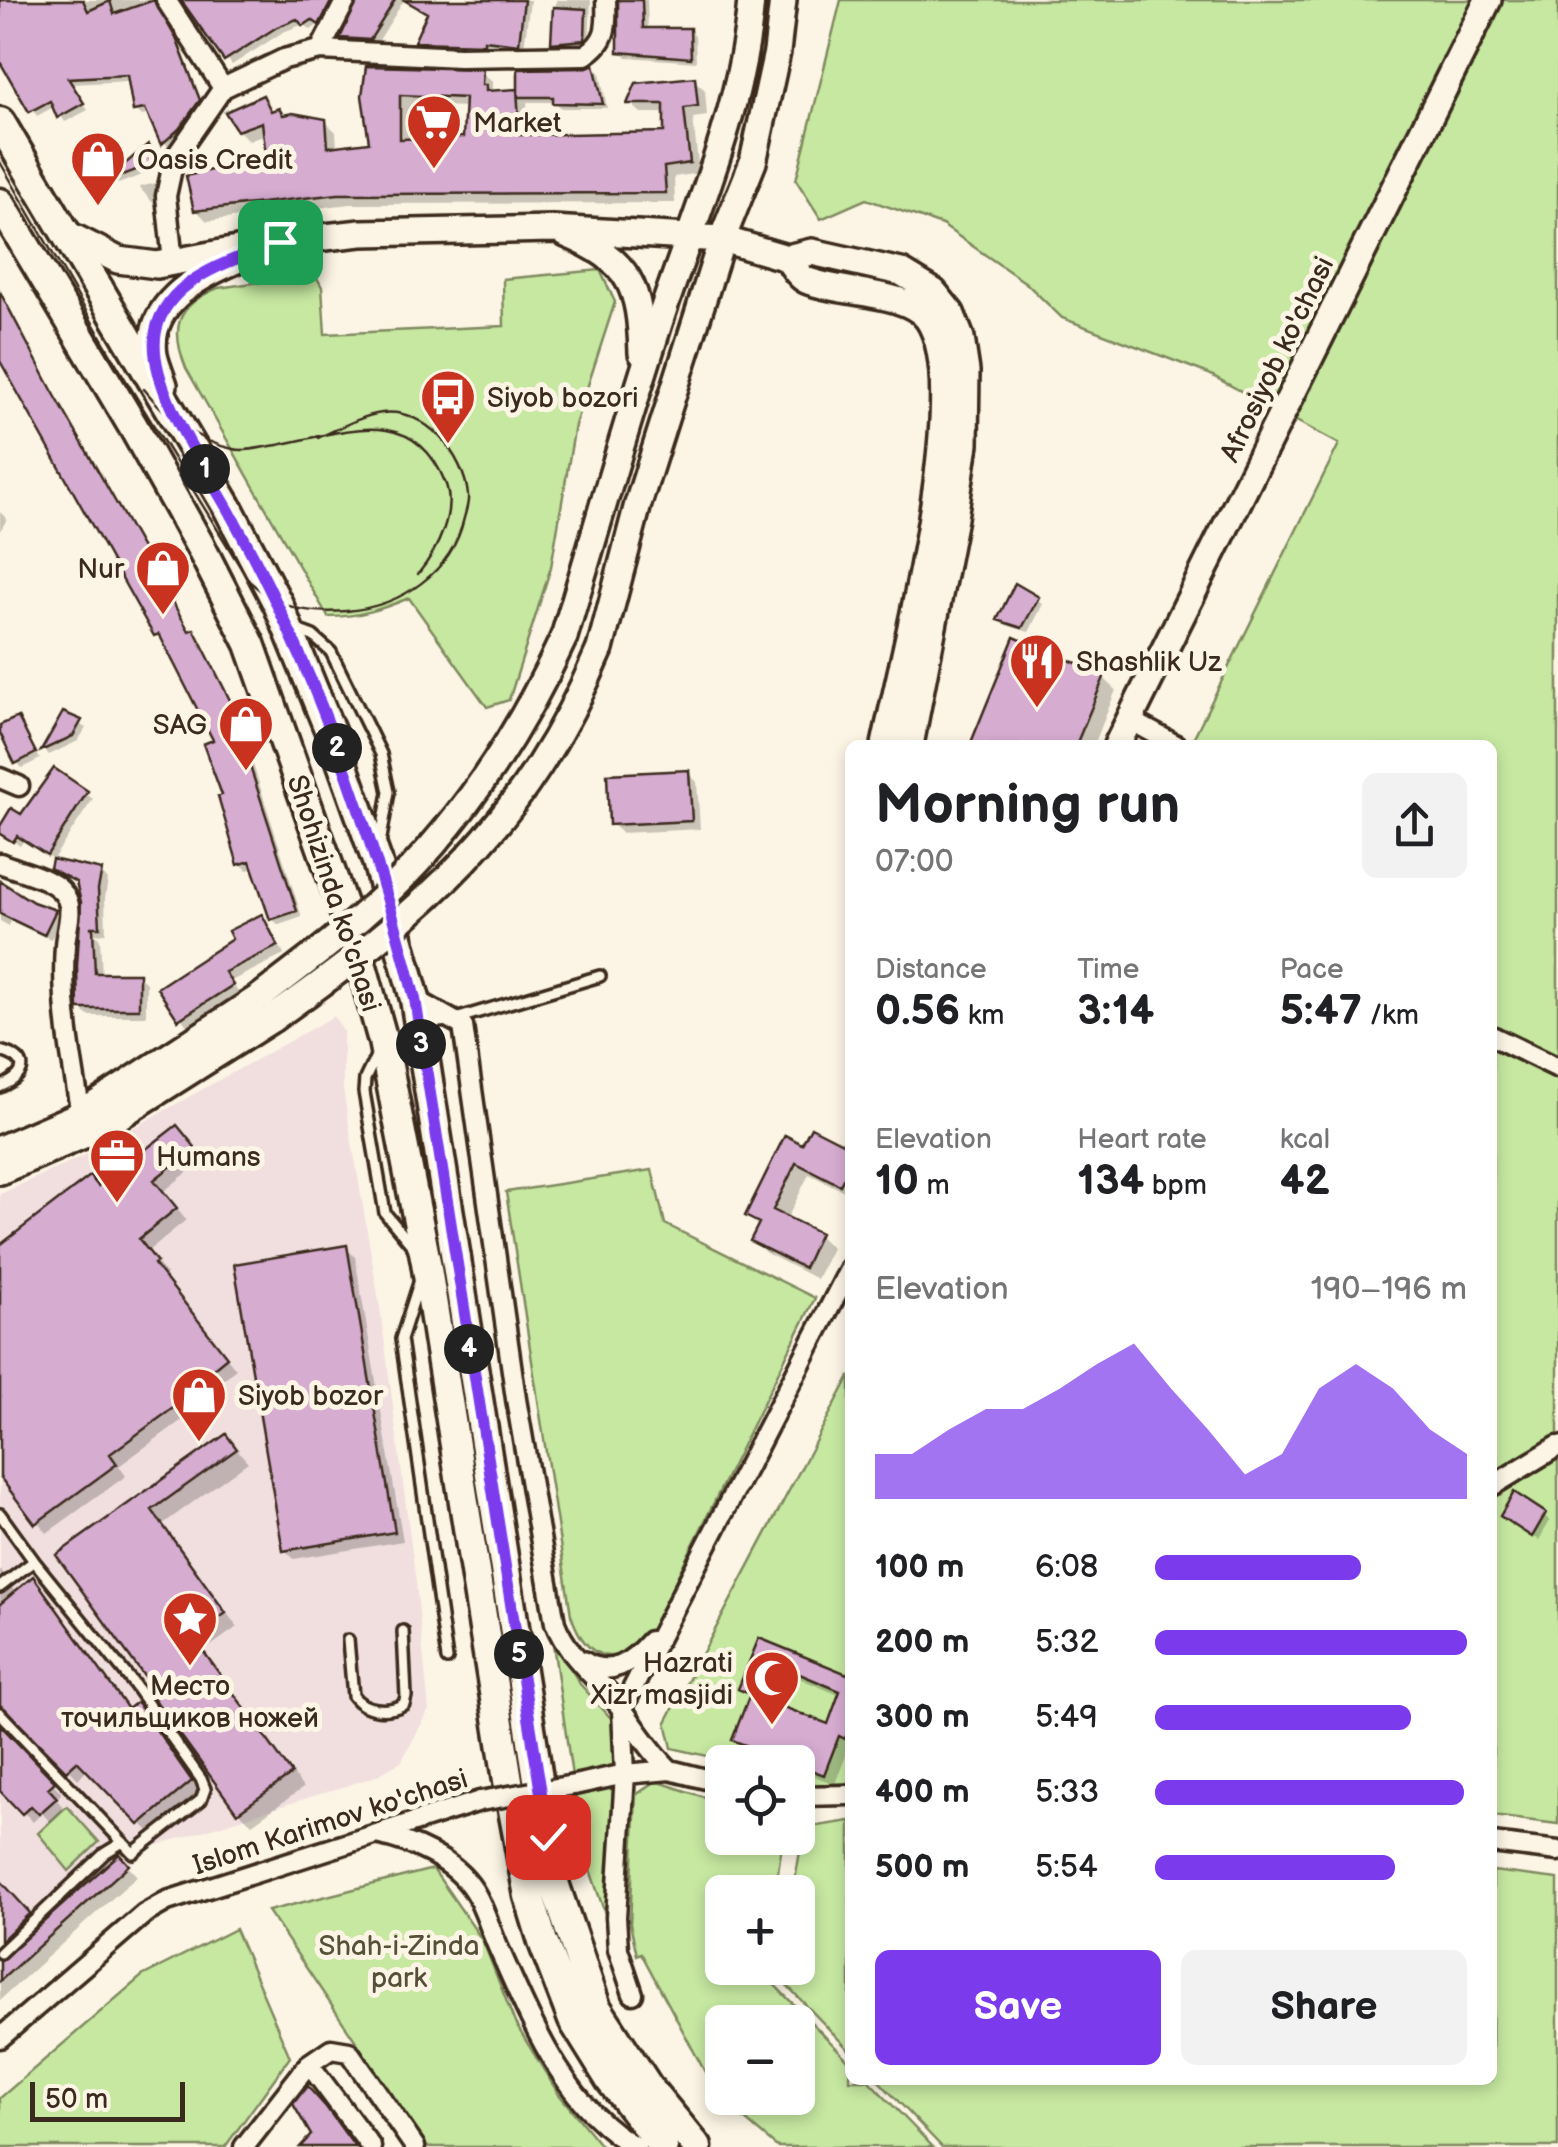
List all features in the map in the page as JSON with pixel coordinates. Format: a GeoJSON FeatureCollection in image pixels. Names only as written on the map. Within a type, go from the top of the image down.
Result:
{"type":"FeatureCollection","features":[{"type":"Feature","properties":{"kind":"main road","name":"Shohizinda ko'chasi"},"geometry":{"type":"LineString","coordinates":[[0,122],[252,553],[290,628],[377,861],[417,1012],[555,1886],[596,2007],[650,2090],[696,2147]]}},
{"type":"Feature","properties":{"kind":"main road","name":"Shohizinda ko'chasi"},"geometry":{"type":"LineString","coordinates":[[0,202],[134,428],[250,644],[356,941],[383,1041],[426,1262],[529,1896],[573,2020],[611,2082],[662,2147]]}},
{"type":"Feature","properties":{"kind":"main road"},"geometry":{"type":"LineString","coordinates":[[250,644],[290,628]]}},
{"type":"Feature","properties":{"kind":"street"},"geometry":{"type":"LineString","coordinates":[[166,0],[223,88]]}},
{"type":"Feature","properties":{"kind":"street"},"geometry":{"type":"LineString","coordinates":[[320,50],[346,0]]}},
{"type":"Feature","properties":{"kind":"street"},"geometry":{"type":"LineString","coordinates":[[173,262],[166,196],[174,159],[223,88],[284,59],[320,50],[459,57],[585,55],[597,48],[607,29],[606,0]]}},
{"type":"Feature","properties":{"kind":"street"},"geometry":{"type":"LineString","coordinates":[[266,1008],[430,850],[507,745],[564,637],[643,372],[721,145],[735,94],[751,0]]}},
{"type":"Feature","properties":{"kind":"street"},"geometry":{"type":"LineString","coordinates":[[0,1149],[151,1082],[266,1008],[362,955],[462,866],[516,800],[561,733],[600,649],[638,504],[722,240],[753,162],[777,52],[783,0]]}},
{"type":"Feature","properties":{"kind":"street","name":"Afrosiyob ko'chasi"},"geometry":{"type":"LineString","coordinates":[[1120,740],[1488,0]]}},
{"type":"Feature","properties":{"kind":"street"},"geometry":{"type":"LineString","coordinates":[[552,229],[604,254],[628,278],[639,305],[643,372]]}},
{"type":"Feature","properties":{"kind":"street"},"geometry":{"type":"LineString","coordinates":[[67,234],[118,260],[157,265],[280,242],[361,234],[552,229],[722,240],[787,258],[812,252],[901,272],[934,292],[951,313],[961,338],[966,372],[964,444],[954,518],[911,740]]}},
{"type":"Feature","properties":{"kind":"street"},"geometry":{"type":"LineString","coordinates":[[178,423],[154,354],[156,330],[163,312],[192,281],[280,242]]}},
{"type":"Feature","properties":{"kind":"street"},"geometry":{"type":"LineString","coordinates":[[787,258],[803,280],[908,304],[927,318],[939,346],[942,449],[932,516],[885,740]]}},
{"type":"Feature","properties":{"kind":"street"},"geometry":{"type":"LineString","coordinates":[[1130,720],[1167,740]]}},
{"type":"Feature","properties":{"kind":"street"},"geometry":{"type":"LineString","coordinates":[[0,778],[19,786]]}},
{"type":"Feature","properties":{"kind":"street"},"geometry":{"type":"LineString","coordinates":[[0,863],[54,885],[66,896],[64,1003],[81,1114]]}},
{"type":"Feature","properties":{"kind":"street"},"geometry":{"type":"LineString","coordinates":[[417,1012],[463,1026],[516,1398],[555,1623],[570,1652],[670,1770]]}},
{"type":"Feature","properties":{"kind":"street"},"geometry":{"type":"LineString","coordinates":[[1497,1038],[1558,1068]]}},
{"type":"Feature","properties":{"kind":"street"},"geometry":{"type":"LineString","coordinates":[[0,1171],[102,1127],[151,1082]]}},
{"type":"Feature","properties":{"kind":"street"},"geometry":{"type":"LineString","coordinates":[[633,1994],[618,1948],[616,1917],[625,1774],[622,1709],[845,1278]]}},
{"type":"Feature","properties":{"kind":"street"},"geometry":{"type":"LineString","coordinates":[[1497,1483],[1558,1446]]}},
{"type":"Feature","properties":{"kind":"street"},"geometry":{"type":"LineString","coordinates":[[570,1652],[590,1666],[612,1669],[640,1653],[668,1622]]}},
{"type":"Feature","properties":{"kind":"street","name":"Islom Karimov ko'chasi"},"geometry":{"type":"LineString","coordinates":[[0,2038],[144,1914],[167,1901],[480,1800],[625,1774],[670,1770],[705,1779]]}},
{"type":"Feature","properties":{"kind":"street"},"geometry":{"type":"LineString","coordinates":[[815,1796],[845,1795]]}},
{"type":"Feature","properties":{"kind":"street"},"geometry":{"type":"LineString","coordinates":[[370,1834],[418,1845],[473,1888],[543,2042],[574,2092],[623,2140],[636,2147]]}},
{"type":"Feature","properties":{"kind":"street"},"geometry":{"type":"LineString","coordinates":[[1497,1844],[1558,1851]]}},
{"type":"Feature","properties":{"kind":"street"},"geometry":{"type":"LineString","coordinates":[[244,2147],[308,2064],[331,2049],[349,2052],[416,2147]]}},
{"type":"Feature","properties":{"kind":"street"},"geometry":{"type":"LineString","coordinates":[[308,2064],[372,2147]]}},
{"type":"Feature","properties":{"kind":"lane"},"geometry":{"type":"LineString","coordinates":[[290,628],[313,636],[331,652],[382,754],[389,792],[377,861]]}},
{"type":"Feature","properties":{"kind":"lane"},"geometry":{"type":"LineString","coordinates":[[417,1012],[452,1020],[600,976]]}},
{"type":"Feature","properties":{"kind":"lane"},"geometry":{"type":"LineString","coordinates":[[0,1051],[16,1055],[22,1062],[16,1080],[0,1087]]}},
{"type":"Feature","properties":{"kind":"lane"},"geometry":{"type":"LineString","coordinates":[[426,1262],[401,1339],[447,1659]]}},
{"type":"Feature","properties":{"kind":"lane"},"geometry":{"type":"LineString","coordinates":[[0,1514],[132,1683],[204,1789],[201,1800],[133,1853],[0,1713]]}},
{"type":"Feature","properties":{"kind":"lane"},"geometry":{"type":"LineString","coordinates":[[0,1587],[34,1560]]}},
{"type":"Feature","properties":{"kind":"lane"},"geometry":{"type":"LineString","coordinates":[[348,1640],[353,1696],[358,1703],[364,1708],[398,1708],[406,1696],[403,1631]]}},
{"type":"Feature","properties":{"kind":"lane"},"geometry":{"type":"LineString","coordinates":[[0,1953],[122,1842]]}},
{"type":"Feature","properties":{"kind":"shaded area","name":"Siyob bozor"},"geometry":{"type":"Polygon","coordinates":[[[334,1016],[343,1031],[343,1089],[380,1307],[429,1710],[401,1762],[374,1777],[149,1848],[0,1981],[0,1194],[83,1156],[334,1016]]]}},
{"type":"Feature","properties":{"kind":"green space"},"geometry":{"type":"Polygon","coordinates":[[[841,0],[1558,0],[1558,1824],[1497,1816],[1497,740],[1192,740],[1339,444],[1209,374],[1062,318],[1026,283],[942,225],[866,199],[821,219],[796,180],[841,0]]]}},
{"type":"Feature","properties":{"kind":"green space"},"geometry":{"type":"Polygon","coordinates":[[[600,270],[615,302],[575,425],[551,567],[509,700],[487,707],[409,598],[370,612],[328,617],[186,368],[178,341],[180,319],[193,302],[218,288],[315,274],[322,287],[325,334],[504,326],[503,279],[600,270]]]}},
{"type":"Feature","properties":{"kind":"green space"},"geometry":{"type":"Polygon","coordinates":[[[652,1170],[665,1224],[815,1298],[651,1630],[627,1651],[605,1656],[586,1643],[571,1615],[506,1192],[652,1170]]]}},
{"type":"Feature","properties":{"kind":"green space"},"geometry":{"type":"Polygon","coordinates":[[[845,1385],[845,1783],[815,1785],[815,1745],[705,1745],[705,1755],[672,1748],[666,1722],[845,1385]]]}},
{"type":"Feature","properties":{"kind":"green space"},"geometry":{"type":"Polygon","coordinates":[[[552,1637],[580,1684],[618,1726],[619,1770],[572,1776],[552,1637]]]}},
{"type":"Feature","properties":{"kind":"green space"},"geometry":{"type":"Polygon","coordinates":[[[656,1781],[705,1797],[705,1855],[780,1855],[778,1875],[705,1875],[705,1985],[775,1985],[794,2005],[705,2005],[705,2072],[641,1953],[637,1955],[630,1924],[636,1795],[656,1781]]]}},
{"type":"Feature","properties":{"kind":"green space"},"geometry":{"type":"Polygon","coordinates":[[[616,1787],[611,1931],[588,1864],[575,1794],[616,1787]]]}},
{"type":"Feature","properties":{"kind":"green space"},"geometry":{"type":"Polygon","coordinates":[[[67,1806],[99,1842],[69,1871],[38,1833],[67,1806]]]}},
{"type":"Feature","properties":{"kind":"green space"},"geometry":{"type":"Polygon","coordinates":[[[845,1822],[845,2046],[815,2015],[815,2005],[806,2005],[787,1985],[815,1985],[815,1875],[796,1875],[799,1855],[815,1855],[815,1826],[845,1822]]]}},
{"type":"Feature","properties":{"kind":"green space","name":"Shah-i-Zinda park"},"geometry":{"type":"Polygon","coordinates":[[[433,1869],[483,1941],[515,2023],[558,2093],[602,2147],[427,2147],[268,1911],[433,1869]]]}},
{"type":"Feature","properties":{"kind":"green space"},"geometry":{"type":"Polygon","coordinates":[[[1497,1871],[1558,1879],[1558,2147],[942,2147],[883,2085],[1497,2085],[1497,1871]]]}},
{"type":"Feature","properties":{"kind":"green space"},"geometry":{"type":"Polygon","coordinates":[[[235,1929],[290,2057],[225,2147],[0,2147],[0,2098],[142,1976],[235,1929]]]}},
{"type":"Feature","properties":{"kind":"green space"},"geometry":{"type":"Polygon","coordinates":[[[815,2026],[845,2057],[845,2085],[873,2085],[933,2147],[777,2147],[739,2115],[815,2115],[815,2026]]]}},
{"type":"Feature","properties":{"kind":"building"},"geometry":{"type":"Polygon","coordinates":[[[0,0],[83,0],[88,11],[110,1],[114,14],[154,0],[176,38],[200,100],[179,129],[161,145],[145,109],[133,111],[127,75],[68,78],[84,103],[57,118],[50,101],[29,112],[0,62],[0,0]]]}},
{"type":"Feature","properties":{"kind":"building"},"geometry":{"type":"Polygon","coordinates":[[[181,0],[332,0],[319,25],[312,20],[303,26],[297,19],[277,27],[224,61],[181,0]]]}},
{"type":"Feature","properties":{"kind":"building"},"geometry":{"type":"Polygon","coordinates":[[[358,0],[395,0],[370,40],[340,38],[358,0]]]}},
{"type":"Feature","properties":{"kind":"building"},"geometry":{"type":"Polygon","coordinates":[[[404,0],[524,0],[519,44],[484,40],[484,44],[414,42],[427,13],[404,0]]]}},
{"type":"Feature","properties":{"kind":"building"},"geometry":{"type":"Polygon","coordinates":[[[618,0],[642,0],[643,28],[690,28],[691,58],[618,52],[618,0]]]}},
{"type":"Feature","properties":{"kind":"building"},"geometry":{"type":"Polygon","coordinates":[[[553,7],[586,9],[585,40],[551,43],[553,7]]]}},
{"type":"Feature","properties":{"kind":"building"},"geometry":{"type":"Polygon","coordinates":[[[594,64],[603,104],[553,103],[553,97],[518,97],[518,69],[585,68],[594,64]]]}},
{"type":"Feature","properties":{"kind":"building","name":"Market"},"geometry":{"type":"Polygon","coordinates":[[[366,66],[483,69],[482,85],[486,85],[486,91],[517,89],[520,135],[664,132],[664,104],[627,104],[636,83],[695,77],[698,106],[684,108],[690,163],[664,167],[666,193],[338,194],[194,211],[186,176],[266,157],[262,122],[237,131],[225,112],[263,95],[271,111],[279,108],[283,115],[326,119],[328,147],[369,142],[362,96],[366,66]],[[400,95],[400,139],[463,137],[465,98],[400,95]]]}},
{"type":"Feature","properties":{"kind":"building"},"geometry":{"type":"Polygon","coordinates":[[[148,144],[160,161],[110,180],[109,178],[148,144]]]}},
{"type":"Feature","properties":{"kind":"building"},"geometry":{"type":"Polygon","coordinates":[[[0,292],[189,631],[194,629],[238,716],[234,717],[297,911],[270,920],[250,861],[238,865],[218,796],[222,795],[203,744],[213,740],[159,634],[154,636],[0,361],[0,292]]]}},
{"type":"Feature","properties":{"kind":"building"},"geometry":{"type":"Polygon","coordinates":[[[1015,583],[1039,597],[1022,628],[997,620],[1015,583]]]}},
{"type":"Feature","properties":{"kind":"building","name":"Shashlik Uz"},"geometry":{"type":"Polygon","coordinates":[[[1014,637],[1105,675],[1078,740],[972,740],[1014,637]]]}},
{"type":"Feature","properties":{"kind":"building"},"geometry":{"type":"Polygon","coordinates":[[[63,712],[82,720],[73,736],[41,751],[63,712]]]}},
{"type":"Feature","properties":{"kind":"building"},"geometry":{"type":"Polygon","coordinates":[[[18,717],[36,753],[15,764],[0,725],[18,717]]]}},
{"type":"Feature","properties":{"kind":"building"},"geometry":{"type":"Polygon","coordinates":[[[54,768],[88,791],[47,855],[17,836],[13,842],[0,834],[0,826],[11,808],[21,814],[54,768]]]}},
{"type":"Feature","properties":{"kind":"building"},"geometry":{"type":"Polygon","coordinates":[[[689,770],[692,821],[609,825],[607,774],[689,770]]]}},
{"type":"Feature","properties":{"kind":"building"},"geometry":{"type":"Polygon","coordinates":[[[52,859],[102,870],[98,889],[100,927],[90,927],[95,973],[139,973],[139,1009],[78,1009],[81,902],[76,882],[50,868],[52,859]]]}},
{"type":"Feature","properties":{"kind":"building"},"geometry":{"type":"Polygon","coordinates":[[[0,881],[33,902],[56,910],[44,935],[0,914],[0,881]]]}},
{"type":"Feature","properties":{"kind":"building"},"geometry":{"type":"Polygon","coordinates":[[[262,914],[278,946],[225,972],[233,985],[178,1020],[157,988],[232,939],[228,931],[262,914]]]}},
{"type":"Feature","properties":{"kind":"building"},"geometry":{"type":"Polygon","coordinates":[[[177,1125],[195,1147],[154,1180],[177,1208],[139,1239],[227,1357],[183,1393],[187,1398],[110,1454],[117,1464],[35,1524],[0,1477],[0,1245],[90,1176],[98,1186],[177,1125]]]}},
{"type":"Feature","properties":{"kind":"building"},"geometry":{"type":"Polygon","coordinates":[[[811,1127],[845,1144],[845,1176],[840,1185],[796,1163],[773,1210],[820,1233],[804,1268],[750,1241],[759,1223],[745,1216],[785,1135],[802,1144],[811,1127]]]}},
{"type":"Feature","properties":{"kind":"building"},"geometry":{"type":"Polygon","coordinates":[[[347,1245],[395,1532],[283,1551],[234,1264],[347,1245]]]}},
{"type":"Feature","properties":{"kind":"building"},"geometry":{"type":"Polygon","coordinates":[[[226,1434],[237,1449],[152,1510],[226,1613],[193,1637],[292,1774],[237,1813],[56,1555],[226,1434]]]}},
{"type":"Feature","properties":{"kind":"building"},"geometry":{"type":"Polygon","coordinates":[[[1514,1492],[1546,1513],[1532,1537],[1500,1516],[1514,1492]]]}},
{"type":"Feature","properties":{"kind":"building"},"geometry":{"type":"Polygon","coordinates":[[[33,1576],[128,1709],[137,1702],[192,1781],[139,1825],[77,1761],[66,1771],[0,1705],[0,1604],[33,1576]]]}},
{"type":"Feature","properties":{"kind":"building"},"geometry":{"type":"Polygon","coordinates":[[[759,1638],[845,1673],[845,1739],[839,1736],[824,1775],[815,1772],[815,1745],[745,1745],[732,1740],[750,1694],[738,1689],[759,1638]],[[771,1662],[757,1697],[828,1724],[840,1691],[771,1662]]]}},
{"type":"Feature","properties":{"kind":"building"},"geometry":{"type":"Polygon","coordinates":[[[0,1725],[55,1782],[48,1788],[57,1798],[39,1814],[31,1806],[22,1814],[0,1791],[0,1725]]]}},
{"type":"Feature","properties":{"kind":"building"},"geometry":{"type":"Polygon","coordinates":[[[119,1854],[129,1865],[0,1981],[0,1961],[119,1854]]]}},
{"type":"Feature","properties":{"kind":"building"},"geometry":{"type":"Polygon","coordinates":[[[0,1880],[30,1913],[0,1942],[0,1880]]]}},
{"type":"Feature","properties":{"kind":"building"},"geometry":{"type":"Polygon","coordinates":[[[307,2086],[355,2147],[300,2147],[311,2135],[293,2104],[307,2086]]]}},
{"type":"Feature","properties":{"kind":"tram line"},"geometry":{"type":"LineString","coordinates":[[0,162],[127,382],[249,581],[283,604],[319,612],[367,608],[405,594],[436,570],[458,537],[468,498],[465,480],[451,450],[427,426],[398,413],[366,417],[318,438]]}},
{"type":"Feature","properties":{"kind":"tram line"},"geometry":{"type":"LineString","coordinates":[[144,389],[183,427],[233,449],[371,429],[393,431],[413,440],[431,456],[445,482],[449,505],[438,542],[418,574]]}},
{"type":"Feature","properties":{"kind":"place","name":"Market"},"geometry":{"type":"Point","coordinates":[434,171]}},
{"type":"Feature","properties":{"kind":"place","name":"Oasis Credit"},"geometry":{"type":"Point","coordinates":[98,208]}},
{"type":"Feature","properties":{"kind":"place","name":"Siyob bozori"},"geometry":{"type":"Point","coordinates":[448,446]}},
{"type":"Feature","properties":{"kind":"place","name":"Nur"},"geometry":{"type":"Point","coordinates":[163,617]}},
{"type":"Feature","properties":{"kind":"place","name":"Shashlik Uz"},"geometry":{"type":"Point","coordinates":[1037,710]}},
{"type":"Feature","properties":{"kind":"place","name":"SAG"},"geometry":{"type":"Point","coordinates":[246,773]}},
{"type":"Feature","properties":{"kind":"place","name":"Humans"},"geometry":{"type":"Point","coordinates":[117,1205]}},
{"type":"Feature","properties":{"kind":"place","name":"Siyob bozor"},"geometry":{"type":"Point","coordinates":[199,1444]}},
{"type":"Feature","properties":{"kind":"place","name":"Место точильщиков ножей"},"geometry":{"type":"Point","coordinates":[190,1668]}},
{"type":"Feature","properties":{"kind":"place","name":"Hazrati Xizr masjidi"},"geometry":{"type":"Point","coordinates":[772,1727]}},
{"type":"Feature","properties":{"kind":"route"},"geometry":{"type":"LineString","coordinates":[[280,242],[211,271],[175,296],[156,330],[154,354],[178,423],[290,628],[377,861],[398,932],[415,999],[548,1837]]}}]}
